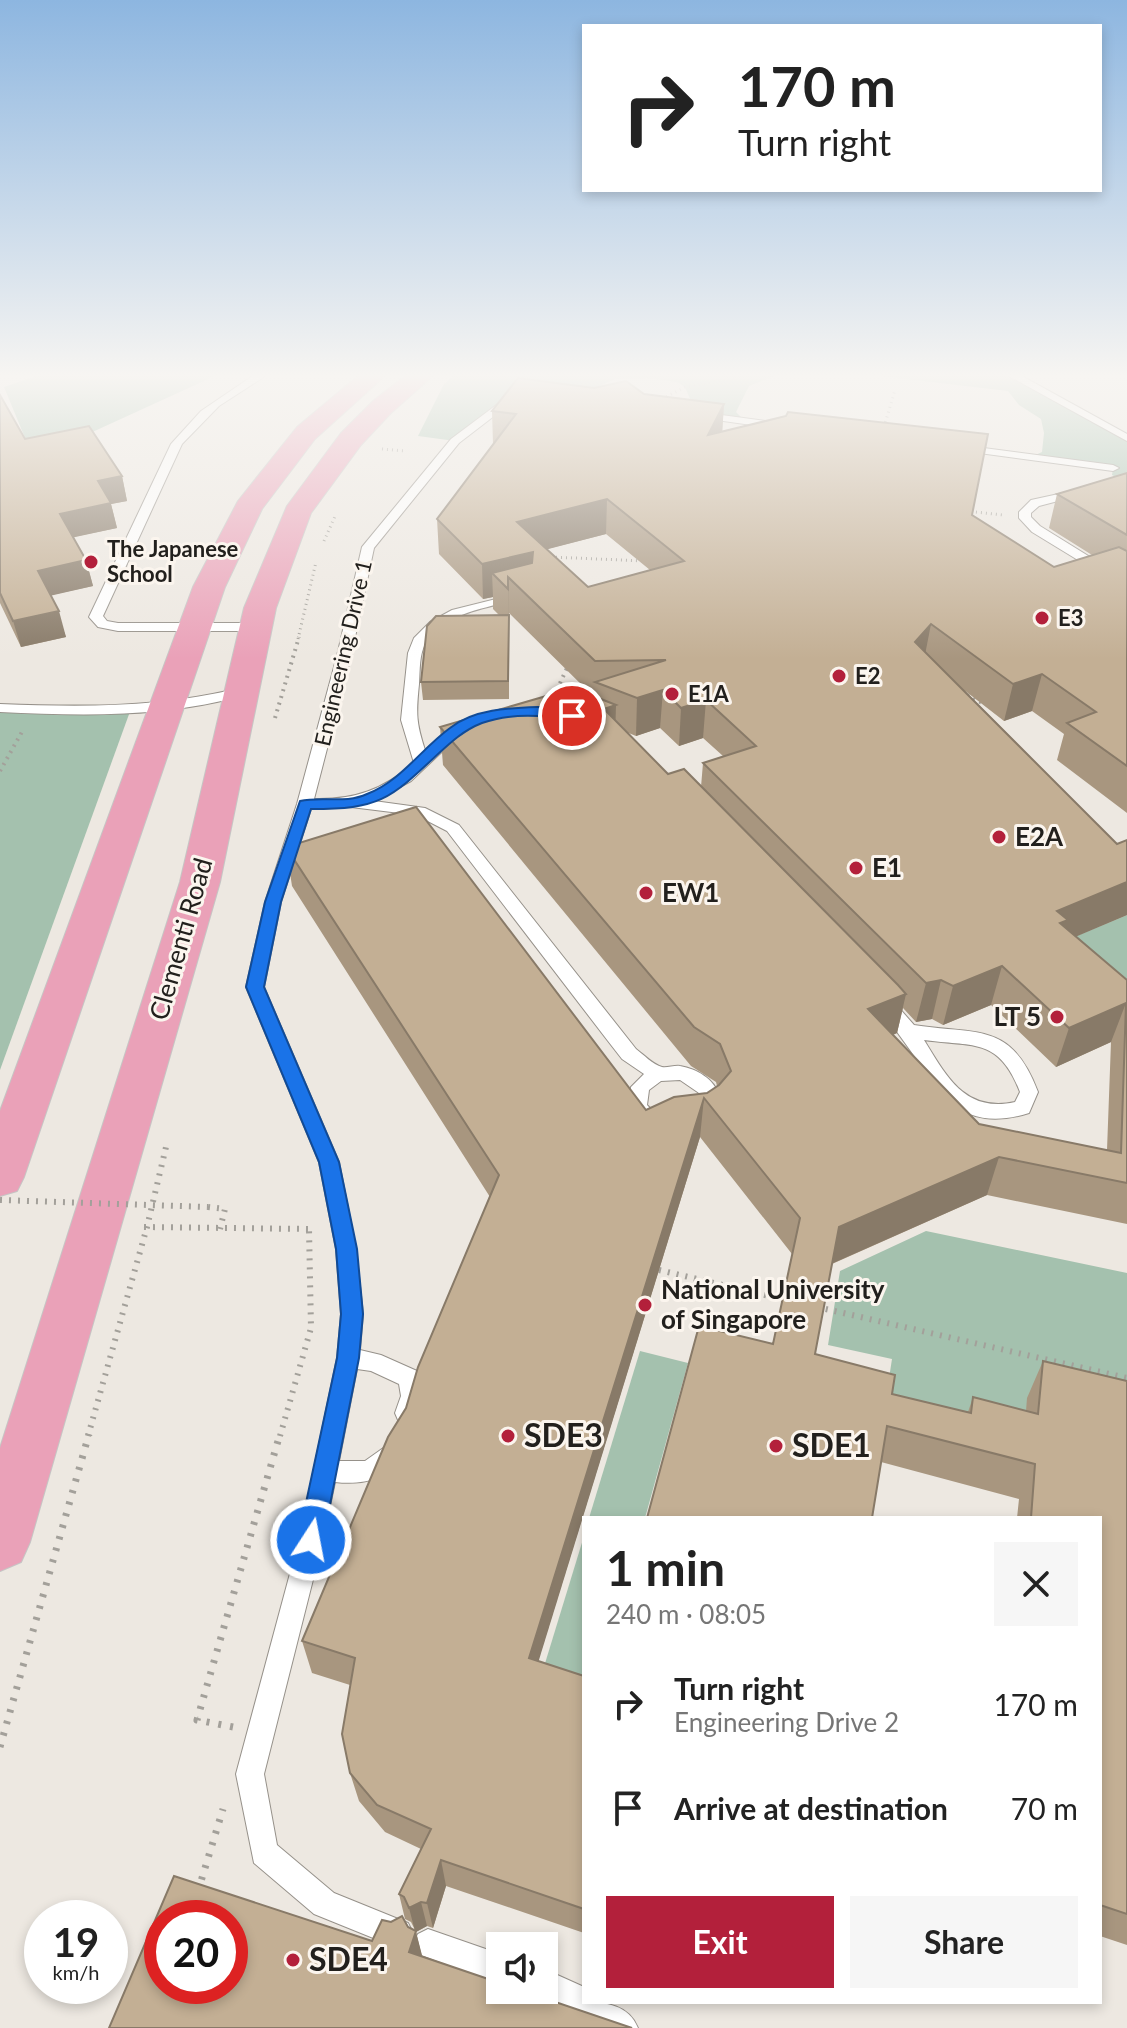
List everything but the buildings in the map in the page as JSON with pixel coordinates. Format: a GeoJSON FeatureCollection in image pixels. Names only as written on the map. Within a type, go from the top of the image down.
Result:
{"type":"FeatureCollection","features":[{"type":"Feature","properties":{"kind":"main road"},"geometry":{"type":"LineString","coordinates":[[0,1177],[193,627],[248,507],[277,470]]}},
{"type":"Feature","properties":{"kind":"main road","name":"Clementi Road"},"geometry":{"type":"LineString","coordinates":[[0,1542],[200,882],[260,608],[297,512],[328,470]]}},
{"type":"Feature","properties":{"kind":"lane"},"geometry":{"type":"LineString","coordinates":[[165,470],[96,617],[103,624],[118,627],[256,627]]}},
{"type":"Feature","properties":{"kind":"lane","name":"Engineering Drive 1"},"geometry":{"type":"LineString","coordinates":[[398,1933],[324,1904],[264,1853],[250,1774],[311,1540],[348,1358],[352,1314],[343,1229],[329,1162],[255,987],[273,902],[305,804],[344,656],[368,547],[431,470]]}},
{"type":"Feature","properties":{"kind":"lane"},"geometry":{"type":"LineString","coordinates":[[1113,470],[1112,475],[1123,481]]}},
{"type":"Feature","properties":{"kind":"lane"},"geometry":{"type":"LineString","coordinates":[[1093,489],[1035,503],[1025,512],[1025,518],[1036,529],[1127,586]]}},
{"type":"Feature","properties":{"kind":"lane"},"geometry":{"type":"LineString","coordinates":[[422,762],[408,720],[415,653],[421,638],[435,625],[457,613],[527,593]]}},
{"type":"Feature","properties":{"kind":"lane"},"geometry":{"type":"LineString","coordinates":[[0,708],[165,708],[213,701],[240,692]]}},
{"type":"Feature","properties":{"kind":"lane"},"geometry":{"type":"LineString","coordinates":[[354,804],[397,784],[456,730],[477,720]]}},
{"type":"Feature","properties":{"kind":"lane"},"geometry":{"type":"LineString","coordinates":[[305,804],[354,804],[420,811],[453,828],[614,1036],[629,1054],[657,1074]]}},
{"type":"Feature","properties":{"kind":"lane"},"geometry":{"type":"LineString","coordinates":[[877,994],[909,1031],[948,1094],[972,1108],[1004,1114],[1022,1108],[1029,1092],[1023,1070],[1009,1052],[981,1038],[961,1034],[932,1036],[909,1031]]}},
{"type":"Feature","properties":{"kind":"lane"},"geometry":{"type":"LineString","coordinates":[[325,1470],[358,1474],[376,1469],[396,1446],[412,1396],[409,1378],[373,1362],[348,1358]]}},
{"type":"Feature","properties":{"kind":"lane"},"geometry":{"type":"LineString","coordinates":[[428,1944],[486,1964]]}},
{"type":"Feature","properties":{"kind":"lane"},"geometry":{"type":"LineString","coordinates":[[558,1989],[582,2002]]}},
{"type":"Feature","properties":{"kind":"lane"},"geometry":{"type":"LineString","coordinates":[[584,2004],[623,2028]]}},
{"type":"Feature","properties":{"kind":"path"},"geometry":{"type":"LineString","coordinates":[[323,543],[338,510]]}},
{"type":"Feature","properties":{"kind":"path"},"geometry":{"type":"LineString","coordinates":[[964,511],[1025,518]]}},
{"type":"Feature","properties":{"kind":"path"},"geometry":{"type":"LineString","coordinates":[[294,657],[318,554]]}},
{"type":"Feature","properties":{"kind":"path"},"geometry":{"type":"LineString","coordinates":[[548,556],[654,561]]}},
{"type":"Feature","properties":{"kind":"path"},"geometry":{"type":"LineString","coordinates":[[550,699],[576,657]]}},
{"type":"Feature","properties":{"kind":"path"},"geometry":{"type":"LineString","coordinates":[[967,695],[987,706]]}},
{"type":"Feature","properties":{"kind":"path"},"geometry":{"type":"LineString","coordinates":[[0,771],[35,709]]}},
{"type":"Feature","properties":{"kind":"path"},"geometry":{"type":"LineString","coordinates":[[0,1200],[225,1209],[220,1229]]}},
{"type":"Feature","properties":{"kind":"path"},"geometry":{"type":"LineString","coordinates":[[94,1230],[147,1227],[343,1229]]}},
{"type":"Feature","properties":{"kind":"path"},"geometry":{"type":"LineString","coordinates":[[248,1730],[197,1720],[311,1328],[309,1229]]}},
{"type":"Feature","properties":{"kind":"path"},"geometry":{"type":"LineString","coordinates":[[658,1270],[793,1301]]}},
{"type":"Feature","properties":{"kind":"path"},"geometry":{"type":"LineString","coordinates":[[806,1305],[1127,1378]]}},
{"type":"Feature","properties":{"kind":"path"},"geometry":{"type":"LineString","coordinates":[[195,1900],[225,1803]]}},
{"type":"Feature","properties":{"kind":"green space"},"geometry":{"type":"Polygon","coordinates":[[[1113,470],[1127,470],[1127,483],[1112,475],[1113,470]]]}},
{"type":"Feature","properties":{"kind":"green space"},"geometry":{"type":"Polygon","coordinates":[[[0,706],[132,706],[0,1070],[0,706]]]}},
{"type":"Feature","properties":{"kind":"green space"},"geometry":{"type":"Polygon","coordinates":[[[1127,915],[1127,1032],[1045,949],[1127,915]]]}},
{"type":"Feature","properties":{"kind":"green space"},"geometry":{"type":"Polygon","coordinates":[[[926,1231],[1127,1273],[1127,1422],[1028,1398],[1023,1450],[881,1430],[892,1359],[828,1345],[840,1271],[926,1231]]]}},
{"type":"Feature","properties":{"kind":"green space"},"geometry":{"type":"Polygon","coordinates":[[[640,1351],[688,1363],[646,1516],[590,1516],[640,1351]]]}},
{"type":"Feature","properties":{"kind":"green space"},"geometry":{"type":"Polygon","coordinates":[[[582,1543],[582,1695],[539,1683],[582,1543]]]}},
{"type":"Feature","properties":{"kind":"place","name":"The Japanese School"},"geometry":{"type":"Point","coordinates":[91,562]}},
{"type":"Feature","properties":{"kind":"place","name":"E3"},"geometry":{"type":"Point","coordinates":[1042,618]}},
{"type":"Feature","properties":{"kind":"place","name":"E2"},"geometry":{"type":"Point","coordinates":[839,676]}},
{"type":"Feature","properties":{"kind":"place","name":"E1A"},"geometry":{"type":"Point","coordinates":[672,694]}},
{"type":"Feature","properties":{"kind":"place","name":"E2A"},"geometry":{"type":"Point","coordinates":[999,837]}},
{"type":"Feature","properties":{"kind":"place","name":"E1"},"geometry":{"type":"Point","coordinates":[856,868]}},
{"type":"Feature","properties":{"kind":"place","name":"EW1"},"geometry":{"type":"Point","coordinates":[646,893]}},
{"type":"Feature","properties":{"kind":"place","name":"LT 5"},"geometry":{"type":"Point","coordinates":[1057,1017]}},
{"type":"Feature","properties":{"kind":"place","name":"National University of Singapore"},"geometry":{"type":"Point","coordinates":[645,1305]}},
{"type":"Feature","properties":{"kind":"place","name":"SDE3"},"geometry":{"type":"Point","coordinates":[508,1436]}},
{"type":"Feature","properties":{"kind":"place","name":"SDE1"},"geometry":{"type":"Point","coordinates":[776,1446]}},
{"type":"Feature","properties":{"kind":"place","name":"SDE4"},"geometry":{"type":"Point","coordinates":[293,1960]}},
{"type":"Feature","properties":{"kind":"route"},"geometry":{"type":"LineString","coordinates":[[311,1540],[348,1358],[352,1314],[346,1249],[329,1162],[255,987],[273,902],[305,804],[354,804],[374,797],[417,768],[456,730],[477,720],[504,713],[539,711],[572,716]]}}]}
